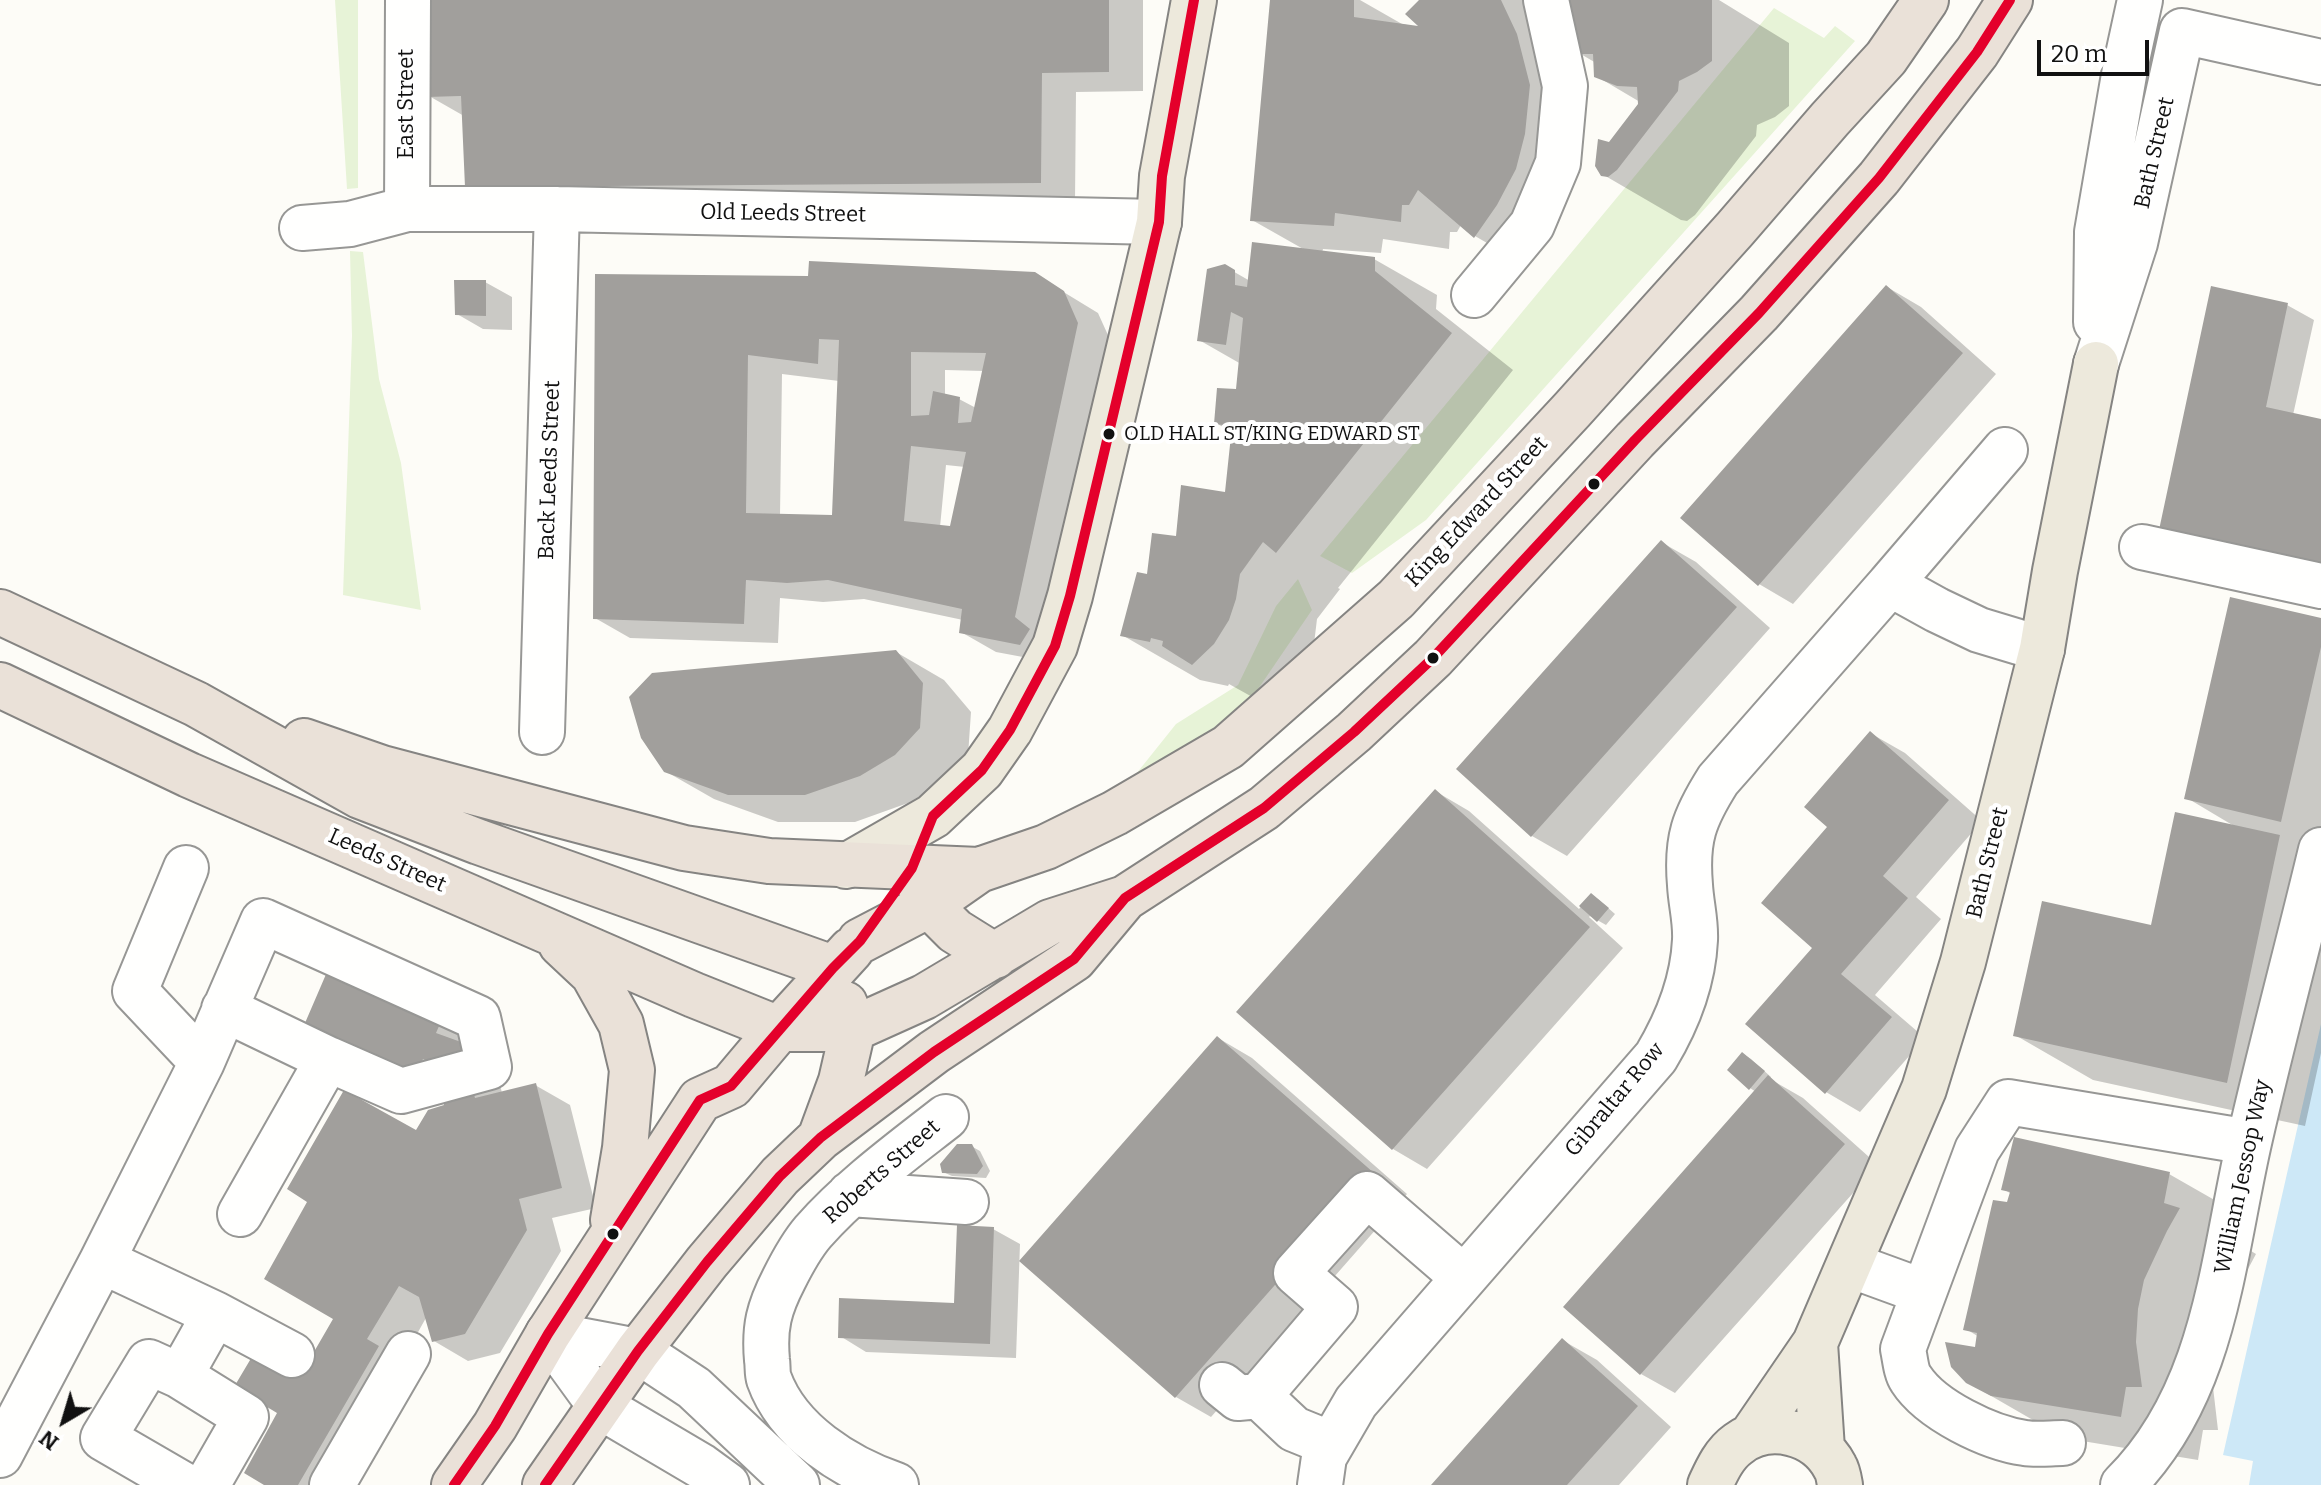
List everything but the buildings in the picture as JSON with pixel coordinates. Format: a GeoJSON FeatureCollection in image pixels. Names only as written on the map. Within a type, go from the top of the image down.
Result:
{"type":"FeatureCollection","features":[{"type":"Feature","properties":{"kind":"highway","name":"King Edward Street"},"geometry":{"type":"LineString","coordinates":[[847,954],[920,887],[1046,847],[1115,813],[1228,747],[1396,599],[1735,229],[1886,58],[1926,0]]}},
{"type":"Feature","properties":{"kind":"highway"},"geometry":{"type":"LineString","coordinates":[[779,1029],[853,1029],[924,997],[1050,922],[1125,898],[1264,808],[1354,732],[1433,658],[1635,440],[1759,313],[1879,178],[1967,64],[2010,0]]}},
{"type":"Feature","properties":{"kind":"highway"},"geometry":{"type":"LineString","coordinates":[[0,612],[196,704],[360,796],[479,842],[847,954]]}},
{"type":"Feature","properties":{"kind":"highway","name":"Leeds Street"},"geometry":{"type":"LineString","coordinates":[[0,685],[189,775],[779,1029]]}},
{"type":"Feature","properties":{"kind":"highway"},"geometry":{"type":"LineString","coordinates":[[196,704],[382,768],[684,848],[769,861],[846,866],[920,887],[955,931],[995,956]]}},
{"type":"Feature","properties":{"kind":"highway"},"geometry":{"type":"LineString","coordinates":[[545,1485],[638,1351],[707,1262],[780,1176],[820,1138],[934,1052],[1074,959],[1125,898]]}},
{"type":"Feature","properties":{"kind":"highway"},"geometry":{"type":"LineString","coordinates":[[548,932],[593,974],[621,1024],[632,1070],[625,1148],[610,1238]]}},
{"type":"Feature","properties":{"kind":"highway"},"geometry":{"type":"LineString","coordinates":[[820,1138],[841,1081],[853,1029],[847,954]]}},
{"type":"Feature","properties":{"kind":"highway"},"geometry":{"type":"LineString","coordinates":[[454,1485],[495,1426],[548,1334],[700,1100],[731,1086],[847,954]]}},
{"type":"Feature","properties":{"kind":"main road"},"geometry":{"type":"LineString","coordinates":[[846,866],[933,816],[982,770],[1010,730],[1055,646],[1074,580],[1159,222],[1162,176],[1194,0]]}},
{"type":"Feature","properties":{"kind":"main road","name":"Bath Street"},"geometry":{"type":"LineString","coordinates":[[1710,1485],[1719,1464],[1736,1445],[1752,1435],[1815,1343],[1924,1089],[1963,962],[2042,649],[2096,364]]}},
{"type":"Feature","properties":{"kind":"main road"},"geometry":{"type":"LineString","coordinates":[[920,887],[933,816]]}},
{"type":"Feature","properties":{"kind":"main road","name":"Bath Street"},"geometry":{"type":"LineString","coordinates":[[1815,1343],[1840,1472]]}},
{"type":"Feature","properties":{"kind":"main road"},"geometry":{"type":"LineString","coordinates":[[1752,1435],[1767,1431],[1788,1432],[1807,1438],[1840,1472]]}},
{"type":"Feature","properties":{"kind":"street","name":"East Street"},"geometry":{"type":"LineString","coordinates":[[407,209],[408,0]]}},
{"type":"Feature","properties":{"kind":"street"},"geometry":{"type":"LineString","coordinates":[[1474,295],[1532,225],[1558,163],[1565,86],[1546,0]]}},
{"type":"Feature","properties":{"kind":"street","name":"Bath Street"},"geometry":{"type":"LineString","coordinates":[[2096,364],[2097,232],[2140,0]]}},
{"type":"Feature","properties":{"kind":"street","name":"Bath Street"},"geometry":{"type":"LineString","coordinates":[[2096,364],[2135,243],[2182,31],[2321,62]]}},
{"type":"Feature","properties":{"kind":"street","name":"Old Leeds Street"},"geometry":{"type":"LineString","coordinates":[[302,228],[350,224],[407,209],[557,209],[1159,222]]}},
{"type":"Feature","properties":{"kind":"street","name":"Back Leeds Street"},"geometry":{"type":"LineString","coordinates":[[542,732],[557,209]]}},
{"type":"Feature","properties":{"kind":"street","name":"Gibraltar Row"},"geometry":{"type":"LineString","coordinates":[[1326,1465],[1356,1402],[1656,1057],[1679,1011],[1693,960],[1695,924],[1689,852],[1699,810],[1718,780],[2005,450]]}},
{"type":"Feature","properties":{"kind":"street"},"geometry":{"type":"LineString","coordinates":[[2167,560],[2321,586]]}},
{"type":"Feature","properties":{"kind":"street"},"geometry":{"type":"LineString","coordinates":[[1890,584],[1979,630],[2042,649]]}},
{"type":"Feature","properties":{"kind":"street","name":"William Jessop Way"},"geometry":{"type":"LineString","coordinates":[[2123,1485],[2144,1464],[2159,1442],[2190,1388],[2205,1350],[2249,1142],[2321,850]]}},
{"type":"Feature","properties":{"kind":"street"},"geometry":{"type":"LineString","coordinates":[[186,868],[135,991],[202,1062]]}},
{"type":"Feature","properties":{"kind":"street"},"geometry":{"type":"LineString","coordinates":[[0,1455],[202,1062],[224,1009],[263,921],[478,1018],[489,1067],[401,1091],[224,1009]]}},
{"type":"Feature","properties":{"kind":"street"},"geometry":{"type":"LineString","coordinates":[[240,1214],[328,1059]]}},
{"type":"Feature","properties":{"kind":"street"},"geometry":{"type":"LineString","coordinates":[[2063,1443],[2025,1443],[1983,1430],[1952,1416],[1933,1403],[1910,1378],[1903,1349],[1977,1150],[2008,1102],[2249,1142]]}},
{"type":"Feature","properties":{"kind":"street","name":"Roberts Street"},"geometry":{"type":"LineString","coordinates":[[896,1485],[853,1467],[829,1451],[783,1405],[768,1377],[765,1337],[768,1315],[775,1297],[791,1264],[811,1234],[850,1194],[946,1117]]}},
{"type":"Feature","properties":{"kind":"street"},"geometry":{"type":"LineString","coordinates":[[850,1194],[966,1202]]}},
{"type":"Feature","properties":{"kind":"street"},"geometry":{"type":"LineString","coordinates":[[1326,1465],[1294,1429],[1241,1391],[1335,1307],[1296,1273],[1367,1194],[1463,1277]]}},
{"type":"Feature","properties":{"kind":"street"},"geometry":{"type":"LineString","coordinates":[[102,1261],[215,1314],[292,1355]]}},
{"type":"Feature","properties":{"kind":"street"},"geometry":{"type":"LineString","coordinates":[[1850,1265],[1924,1292]]}},
{"type":"Feature","properties":{"kind":"street"},"geometry":{"type":"LineString","coordinates":[[180,1376],[215,1314]]}},
{"type":"Feature","properties":{"kind":"street"},"geometry":{"type":"LineString","coordinates":[[548,1334],[638,1351],[694,1388],[797,1485]]}},
{"type":"Feature","properties":{"kind":"street"},"geometry":{"type":"LineString","coordinates":[[548,1334],[601,1407],[701,1466],[727,1485]]}},
{"type":"Feature","properties":{"kind":"street"},"geometry":{"type":"LineString","coordinates":[[332,1485],[408,1354]]}},
{"type":"Feature","properties":{"kind":"street"},"geometry":{"type":"LineString","coordinates":[[184,1485],[103,1438],[149,1362],[180,1376],[246,1417],[207,1485]]}},
{"type":"Feature","properties":{"kind":"green space"},"geometry":{"type":"Polygon","coordinates":[[[335,0],[358,0],[358,188],[347,189],[335,0]]]}},
{"type":"Feature","properties":{"kind":"green space"},"geometry":{"type":"Polygon","coordinates":[[[1774,8],[1824,38],[1835,26],[1855,41],[1426,520],[1352,573],[1320,556],[1774,8]]]}},
{"type":"Feature","properties":{"kind":"green space"},"geometry":{"type":"Polygon","coordinates":[[[350,251],[363,252],[379,379],[401,463],[421,610],[343,595],[352,336],[350,251]]]}},
{"type":"Feature","properties":{"kind":"green space"},"geometry":{"type":"Polygon","coordinates":[[[1298,579],[1312,610],[1254,695],[1200,739],[1136,774],[1176,724],[1238,685],[1276,606],[1298,579]]]}},
{"type":"Feature","properties":{"kind":"water"},"geometry":{"type":"Polygon","coordinates":[[[2321,1024],[2321,1485],[2249,1485],[2253,1461],[2223,1455],[2321,1024]]]}},
{"type":"Feature","properties":{"kind":"transit line"},"geometry":{"type":"LineString","coordinates":[[454,1485],[495,1426],[548,1334],[700,1100],[731,1086],[860,941],[912,868],[933,816],[982,770],[1010,730],[1055,646],[1070,596],[1159,222],[1162,176],[1194,0]]}},
{"type":"Feature","properties":{"kind":"transit line"},"geometry":{"type":"LineString","coordinates":[[545,1485],[638,1351],[707,1262],[780,1176],[820,1138],[934,1052],[1074,959],[1125,898],[1264,808],[1354,732],[1433,658],[1635,440],[1759,313],[1879,178],[1977,52],[2010,0]]}},
{"type":"Feature","properties":{"kind":"place","name":"OLD HALL ST/KING EDWARD ST"},"geometry":{"type":"Point","coordinates":[1109,434]}}]}
